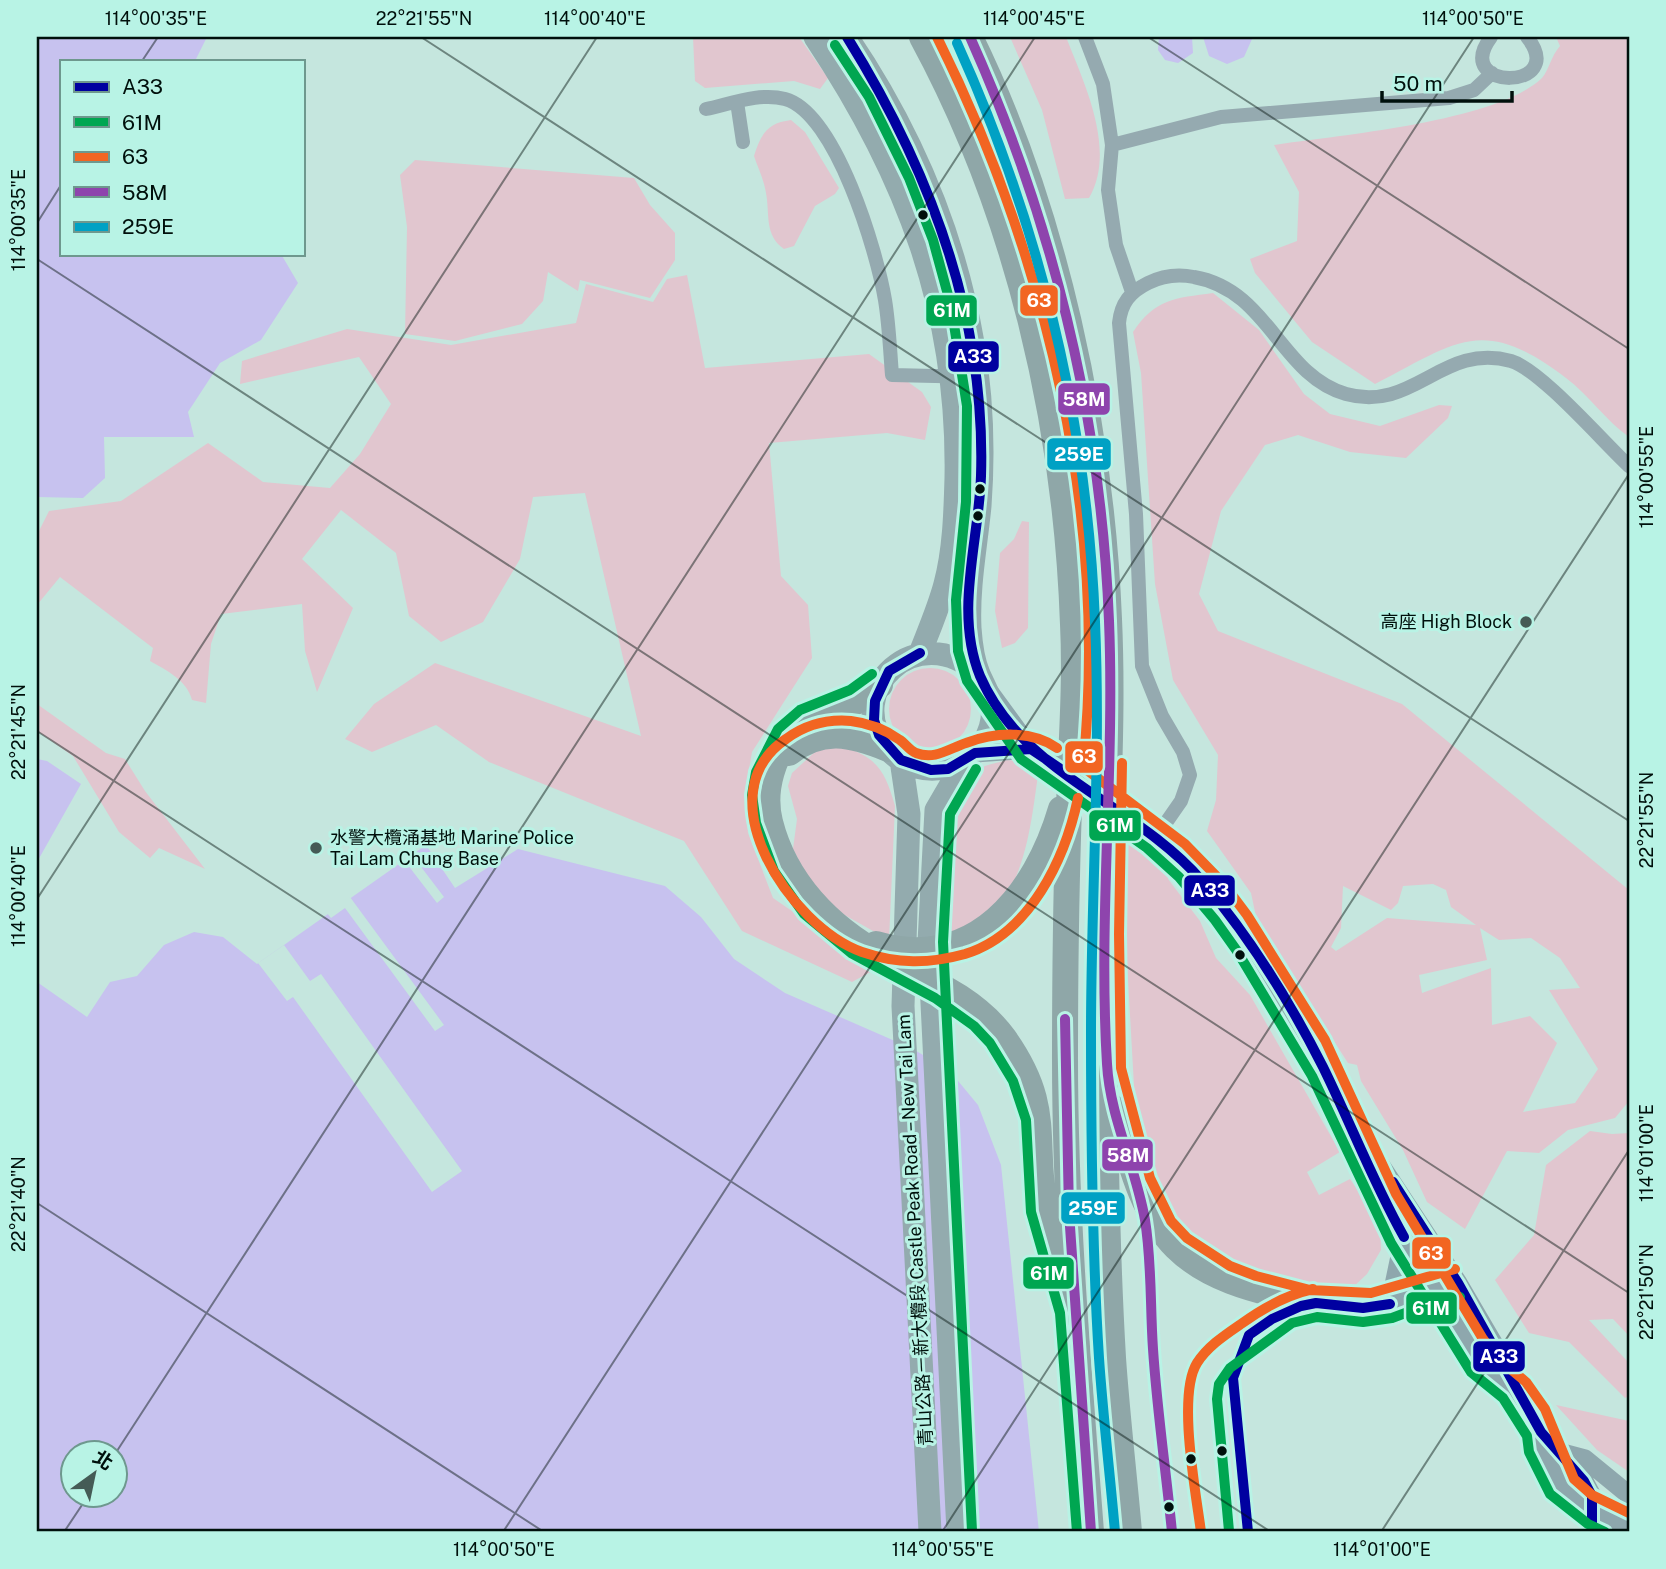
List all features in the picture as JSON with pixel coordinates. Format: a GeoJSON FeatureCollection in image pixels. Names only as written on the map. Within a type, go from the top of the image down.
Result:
{"type":"FeatureCollection","features":[{"type":"Feature","properties":{"kind":"highway"},"geometry":{"type":"LineString","coordinates":[[922,37],[952,96],[986,180],[1011,256],[1045,384],[1055,442],[1072,592],[1074,680],[1065,1096],[1074,1310],[1091,1532]]}},
{"type":"Feature","properties":{"kind":"highway"},"geometry":{"type":"LineString","coordinates":[[970,37],[1009,128],[1033,200],[1075,350],[1098,484],[1109,619],[1105,948],[1111,1306],[1129,1532]]}},
{"type":"Feature","properties":{"kind":"highway"},"geometry":{"type":"LineString","coordinates":[[880,685],[857,702],[797,728],[775,763],[766,795],[779,850],[804,893],[839,927],[880,955],[964,1000],[983,1015],[1016,1055],[1038,1106],[1045,1210],[1074,1310]]}},
{"type":"Feature","properties":{"kind":"highway"},"geometry":{"type":"LineString","coordinates":[[775,763],[799,745],[825,735],[849,735],[894,755]]}},
{"type":"Feature","properties":{"kind":"highway"},"geometry":{"type":"LineString","coordinates":[[839,927],[878,945],[905,949],[945,945],[976,934],[1005,914],[1030,883],[1058,821],[1070,779]]}},
{"type":"Feature","properties":{"kind":"highway"},"geometry":{"type":"LineString","coordinates":[[1107,1070],[1139,1192],[1161,1232],[1178,1250],[1216,1276],[1266,1294],[1316,1303]]}},
{"type":"Feature","properties":{"kind":"main road"},"geometry":{"type":"LineString","coordinates":[[816,37],[869,122],[894,172],[926,257],[940,310],[951,377],[956,459],[950,556],[942,593],[920,653]]}},
{"type":"Feature","properties":{"kind":"main road"},"geometry":{"type":"LineString","coordinates":[[847,37],[897,120],[933,198],[962,290],[978,377],[981,473],[970,599],[972,649],[984,681],[992,718],[989,732],[969,758]]}},
{"type":"Feature","properties":{"kind":"main road"},"geometry":{"type":"LineString","coordinates":[[1031,749],[969,758],[931,770],[894,755],[874,720],[875,701],[880,685],[898,663],[920,653],[953,655],[984,681],[1031,749],[1132,818],[1189,867],[1249,943],[1325,1070],[1341,1110],[1404,1237],[1483,1365],[1514,1388]]}},
{"type":"Feature","properties":{"kind":"main road","name":"青山公路－新大欖段 Castle Peak Road – New Tai Lam"},"geometry":{"type":"LineString","coordinates":[[894,755],[909,814],[905,894],[905,1048],[930,1532]]}},
{"type":"Feature","properties":{"kind":"main road","name":"青山公路－新大欖段 Castle Peak Road – New Tai Lam"},"geometry":{"type":"LineString","coordinates":[[958,1532],[931,1018],[929,894],[936,810],[969,758]]}},
{"type":"Feature","properties":{"kind":"main road"},"geometry":{"type":"LineString","coordinates":[[1341,1110],[1407,1202],[1458,1283],[1499,1353],[1514,1388],[1541,1432],[1584,1481],[1592,1496],[1595,1512],[1592,1532]]}},
{"type":"Feature","properties":{"kind":"main road"},"geometry":{"type":"LineString","coordinates":[[1390,1304],[1404,1237]]}},
{"type":"Feature","properties":{"kind":"main road"},"geometry":{"type":"LineString","coordinates":[[1316,1303],[1363,1308],[1390,1304],[1436,1286],[1458,1283]]}},
{"type":"Feature","properties":{"kind":"main road"},"geometry":{"type":"LineString","coordinates":[[1541,1432],[1542,1447],[1560,1485],[1595,1512],[1629,1528]]}},
{"type":"Feature","properties":{"kind":"main road"},"geometry":{"type":"LineString","coordinates":[[1555,1451],[1586,1459],[1629,1495]]}},
{"type":"Feature","properties":{"kind":"street"},"geometry":{"type":"LineString","coordinates":[[1085,37],[1103,84],[1112,145],[1108,190],[1116,245],[1132,292]]}},
{"type":"Feature","properties":{"kind":"street"},"geometry":{"type":"LineString","coordinates":[[1492,37],[1484,51],[1487,66],[1499,78],[1516,79],[1530,70],[1535,54],[1529,37]]}},
{"type":"Feature","properties":{"kind":"street"},"geometry":{"type":"LineString","coordinates":[[1112,145],[1220,117],[1449,98],[1474,90],[1492,73]]}},
{"type":"Feature","properties":{"kind":"street"},"geometry":{"type":"LineString","coordinates":[[706,108],[737,102],[785,99],[810,116],[835,154],[861,210],[885,298],[892,375],[978,377]]}},
{"type":"Feature","properties":{"kind":"street"},"geometry":{"type":"LineString","coordinates":[[737,102],[743,142]]}},
{"type":"Feature","properties":{"kind":"street"},"geometry":{"type":"LineString","coordinates":[[1156,837],[1181,802],[1190,775],[1183,752],[1162,716],[1142,666],[1135,488],[1119,323],[1121,310],[1132,292],[1150,282],[1175,275],[1198,277],[1218,285],[1257,312],[1312,376],[1333,389],[1358,397],[1400,393],[1458,362],[1483,359],[1512,362],[1536,376],[1629,466]]}},
{"type":"Feature","properties":{"kind":"shaded area"},"geometry":{"type":"Polygon","coordinates":[[[37,37],[207,37],[196,60],[60,60],[60,256],[282,256],[298,283],[261,340],[220,363],[188,412],[194,437],[104,437],[105,478],[83,498],[37,497],[37,37]]]}},
{"type":"Feature","properties":{"kind":"shaded area"},"geometry":{"type":"Polygon","coordinates":[[[693,37],[799,37],[828,78],[820,89],[794,81],[705,88],[695,81],[693,37]]]}},
{"type":"Feature","properties":{"kind":"shaded area"},"geometry":{"type":"Polygon","coordinates":[[[1010,37],[1066,37],[1089,96],[1099,138],[1097,179],[1089,198],[1065,199],[1042,110],[1010,37]]]}},
{"type":"Feature","properties":{"kind":"shaded area"},"geometry":{"type":"Polygon","coordinates":[[[1159,37],[1192,37],[1193,53],[1178,63],[1165,60],[1158,50],[1159,37]]]}},
{"type":"Feature","properties":{"kind":"shaded area"},"geometry":{"type":"Polygon","coordinates":[[[1203,37],[1252,39],[1244,57],[1227,64],[1209,56],[1203,37]]]}},
{"type":"Feature","properties":{"kind":"shaded area"},"geometry":{"type":"Polygon","coordinates":[[[1556,37],[1629,37],[1629,437],[1566,378],[1537,358],[1512,346],[1490,341],[1470,341],[1449,347],[1375,384],[1312,342],[1255,273],[1250,259],[1297,241],[1299,192],[1274,145],[1415,124],[1490,106],[1520,93],[1542,78],[1560,46],[1556,37]]]}},
{"type":"Feature","properties":{"kind":"shaded area"},"geometry":{"type":"Polygon","coordinates":[[[791,120],[805,132],[839,188],[835,194],[815,206],[794,246],[784,249],[771,231],[765,188],[754,156],[766,131],[776,124],[791,120]]]}},
{"type":"Feature","properties":{"kind":"shaded area"},"geometry":{"type":"Polygon","coordinates":[[[415,160],[634,178],[650,205],[675,233],[675,260],[650,298],[580,280],[578,291],[548,272],[543,301],[522,324],[455,341],[405,334],[407,227],[400,175],[415,160]]]}},
{"type":"Feature","properties":{"kind":"shaded area"},"geometry":{"type":"Polygon","coordinates":[[[687,275],[705,368],[869,354],[922,392],[931,407],[925,440],[887,433],[769,443],[781,576],[808,605],[812,658],[752,752],[745,792],[748,833],[773,898],[876,969],[852,982],[742,931],[684,841],[489,762],[436,725],[372,752],[345,739],[374,704],[435,663],[641,736],[585,493],[533,497],[520,559],[483,622],[441,642],[409,616],[396,553],[341,510],[302,559],[353,608],[317,692],[305,651],[302,604],[221,614],[211,644],[206,703],[192,700],[181,681],[150,661],[153,648],[60,577],[37,605],[37,535],[49,511],[121,501],[208,443],[263,482],[330,488],[360,454],[391,404],[359,357],[240,384],[242,361],[347,329],[451,345],[576,323],[586,284],[653,302],[667,279],[687,275]]]}},
{"type":"Feature","properties":{"kind":"shaded area"},"geometry":{"type":"Polygon","coordinates":[[[1213,293],[1259,330],[1304,394],[1330,414],[1380,426],[1439,405],[1452,406],[1448,418],[1406,458],[1350,452],[1298,435],[1265,445],[1221,511],[1199,594],[1218,631],[1402,704],[1629,890],[1629,1101],[1615,1118],[1568,1130],[1539,1153],[1507,1151],[1465,1229],[1427,1202],[1403,1150],[1361,1081],[1357,1065],[1348,1063],[1257,921],[1251,893],[1207,831],[1216,800],[1218,755],[1173,680],[1155,584],[1141,373],[1133,332],[1158,306],[1177,299],[1213,293]],[[1433,884],[1403,886],[1398,903],[1391,910],[1343,886],[1341,928],[1331,947],[1336,951],[1387,918],[1476,925],[1451,907],[1446,890],[1433,884]],[[1480,928],[1487,960],[1419,975],[1422,993],[1491,968],[1492,1025],[1530,1016],[1557,1043],[1523,1112],[1575,1103],[1598,1069],[1549,990],[1580,988],[1560,958],[1531,938],[1499,940],[1480,928]]]}},
{"type":"Feature","properties":{"kind":"shaded area"},"geometry":{"type":"Polygon","coordinates":[[[1022,521],[1029,522],[1028,628],[1015,643],[1002,648],[995,611],[1000,553],[1014,539],[1022,521]]]}},
{"type":"Feature","properties":{"kind":"shaded area"},"geometry":{"type":"Polygon","coordinates":[[[922,668],[938,668],[953,675],[964,686],[971,701],[968,725],[959,738],[938,750],[922,750],[907,743],[896,732],[889,717],[889,701],[896,686],[907,675],[922,668]]]}},
{"type":"Feature","properties":{"kind":"shaded area"},"geometry":{"type":"Polygon","coordinates":[[[37,704],[106,753],[125,759],[145,791],[205,869],[159,848],[150,858],[119,832],[73,756],[37,731],[37,704]]]}},
{"type":"Feature","properties":{"kind":"shaded area"},"geometry":{"type":"Polygon","coordinates":[[[840,746],[862,755],[877,766],[883,774],[895,806],[889,940],[834,909],[810,882],[793,849],[797,819],[788,786],[792,773],[818,749],[840,746]]]}},
{"type":"Feature","properties":{"kind":"shaded area"},"geometry":{"type":"Polygon","coordinates":[[[37,759],[47,761],[81,784],[37,862],[37,759]]]}},
{"type":"Feature","properties":{"kind":"shaded area"},"geometry":{"type":"Polygon","coordinates":[[[1006,760],[1023,761],[1039,768],[1030,828],[1018,871],[1010,890],[984,919],[944,935],[944,844],[955,798],[965,780],[981,768],[1006,760]]]}},
{"type":"Feature","properties":{"kind":"shaded area"},"geometry":{"type":"Polygon","coordinates":[[[1124,842],[1168,866],[1168,879],[1200,921],[1216,958],[1250,995],[1340,1152],[1307,1172],[1319,1195],[1350,1179],[1380,1223],[1381,1250],[1367,1274],[1350,1290],[1330,1293],[1241,1271],[1206,1251],[1174,1221],[1151,1185],[1137,1139],[1121,855],[1124,842]]]}},
{"type":"Feature","properties":{"kind":"shaded area"},"geometry":{"type":"Polygon","coordinates":[[[426,845],[455,888],[518,849],[665,886],[701,917],[734,959],[785,993],[911,1048],[949,1070],[978,1105],[1001,1165],[1039,1532],[37,1532],[37,982],[87,1017],[110,982],[137,976],[164,945],[194,932],[223,937],[257,964],[426,845]]]}},
{"type":"Feature","properties":{"kind":"shaded area"},"geometry":{"type":"Polygon","coordinates":[[[1590,1131],[1629,1133],[1629,1336],[1613,1319],[1589,1320],[1629,1363],[1629,1396],[1625,1398],[1569,1342],[1529,1333],[1495,1280],[1534,1235],[1546,1165],[1590,1131]]]}},
{"type":"Feature","properties":{"kind":"shaded area"},"geometry":{"type":"Polygon","coordinates":[[[1556,1405],[1629,1421],[1629,1472],[1597,1450],[1556,1405]]]}},
{"type":"Feature","properties":{"kind":"pier"},"geometry":{"type":"Polygon","coordinates":[[[412,855],[444,897],[437,903],[404,860],[412,855]]]}},
{"type":"Feature","properties":{"kind":"pier"},"geometry":{"type":"Polygon","coordinates":[[[350,897],[444,1025],[435,1031],[345,908],[331,918],[327,913],[350,897]]]}},
{"type":"Feature","properties":{"kind":"pier"},"geometry":{"type":"Polygon","coordinates":[[[284,945],[310,981],[321,974],[462,1171],[432,1192],[293,997],[287,1001],[258,963],[284,945]]]}},
{"type":"Feature","properties":{"kind":"transit line","name":"A33"},"geometry":{"type":"LineString","coordinates":[[847,37],[904,139],[947,247],[963,302],[974,359],[980,417],[981,476],[968,602],[972,652],[980,676],[999,710],[1023,739],[1051,764],[1175,854],[1202,881],[1237,925],[1283,994],[1310,1043],[1404,1237]]}},
{"type":"Feature","properties":{"kind":"transit line","name":"63"},"geometry":{"type":"LineString","coordinates":[[937,37],[976,122],[1010,209],[1038,300],[1061,392],[1077,485],[1087,579],[1089,673],[1083,767],[1185,844],[1223,883],[1247,915],[1325,1040],[1396,1194],[1483,1339],[1496,1357],[1526,1382],[1545,1409],[1574,1479],[1592,1495],[1629,1513]]}},
{"type":"Feature","properties":{"kind":"transit line","name":"58M"},"geometry":{"type":"LineString","coordinates":[[970,37],[1026,178],[1048,250],[1068,322],[1096,470],[1109,621],[1110,732],[1104,953],[1107,1064],[1113,1104],[1145,1220],[1155,1372],[1172,1532]]}},
{"type":"Feature","properties":{"kind":"transit line","name":"259E"},"geometry":{"type":"LineString","coordinates":[[957,43],[1012,182],[1035,254],[1070,399],[1082,472],[1090,547],[1097,673],[1091,981],[1093,1236],[1099,1358],[1115,1532]]}},
{"type":"Feature","properties":{"kind":"transit line","name":"61M"},"geometry":{"type":"LineString","coordinates":[[835,45],[869,97],[909,178],[933,240],[951,306],[967,406],[966,502],[956,600],[958,651],[967,681],[1021,759],[1147,848],[1179,877],[1215,920],[1237,951],[1312,1076],[1391,1243],[1471,1372],[1503,1398],[1527,1436],[1529,1452],[1550,1494],[1588,1524],[1605,1532]]}},
{"type":"Feature","properties":{"kind":"transit line","name":"A33"},"geometry":{"type":"LineString","coordinates":[[920,653],[889,671],[875,701],[874,720],[879,735],[901,760],[931,770],[948,769],[975,753],[1031,749],[1065,772]]}},
{"type":"Feature","properties":{"kind":"transit line","name":"61M"},"geometry":{"type":"LineString","coordinates":[[872,674],[850,690],[800,710],[778,729],[756,772],[752,795],[756,823],[774,871],[804,914],[851,953],[935,998],[974,1026],[990,1043],[1013,1081],[1026,1120],[1031,1212],[1060,1313],[1077,1532]]}},
{"type":"Feature","properties":{"kind":"transit line","name":"63"},"geometry":{"type":"LineString","coordinates":[[1057,748],[1036,738],[1001,735],[923,755],[914,752],[889,733],[870,725],[842,721],[817,724],[786,739],[763,763],[753,792],[755,824],[766,857],[785,888],[808,916],[835,938],[875,956],[900,961],[939,960],[965,954],[988,944],[1008,930],[1026,912],[1054,869],[1078,798]]}},
{"type":"Feature","properties":{"kind":"transit line","name":"63"},"geometry":{"type":"LineString","coordinates":[[1122,763],[1119,934],[1121,1068],[1150,1178],[1171,1221],[1187,1238],[1230,1266],[1256,1276],[1310,1290],[1371,1293],[1455,1269]]}},
{"type":"Feature","properties":{"kind":"transit line","name":"61M"},"geometry":{"type":"LineString","coordinates":[[972,1531],[943,942],[950,814],[976,769]]}},
{"type":"Feature","properties":{"kind":"transit line","name":"58M"},"geometry":{"type":"LineString","coordinates":[[1065,1019],[1069,1212],[1091,1532]]}},
{"type":"Feature","properties":{"kind":"transit line","name":"A33"},"geometry":{"type":"LineString","coordinates":[[1393,1182],[1458,1283],[1541,1432],[1584,1481],[1592,1496],[1592,1532]]}},
{"type":"Feature","properties":{"kind":"transit line","name":"63"},"geometry":{"type":"LineString","coordinates":[[1201,1532],[1188,1420],[1188,1397],[1197,1363],[1217,1341],[1258,1313],[1284,1298],[1313,1289]]}},
{"type":"Feature","properties":{"kind":"transit line","name":"61M"},"geometry":{"type":"LineString","coordinates":[[1229,1531],[1217,1399],[1219,1384],[1230,1368],[1292,1323],[1317,1317],[1363,1322],[1392,1318],[1440,1300],[1460,1297]]}},
{"type":"Feature","properties":{"kind":"transit line","name":"A33"},"geometry":{"type":"LineString","coordinates":[[1248,1532],[1233,1378],[1249,1335],[1272,1319],[1301,1306],[1316,1303],[1363,1308],[1390,1304]]}},
{"type":"Feature","properties":{"kind":"place","name":"高座 High Block"},"geometry":{"type":"Point","coordinates":[1526,622]}},
{"type":"Feature","properties":{"kind":"place","name":"水警大欖涌基地 Marine Police Tai Lam Chung Base"},"geometry":{"type":"Point","coordinates":[316,848]}}]}
